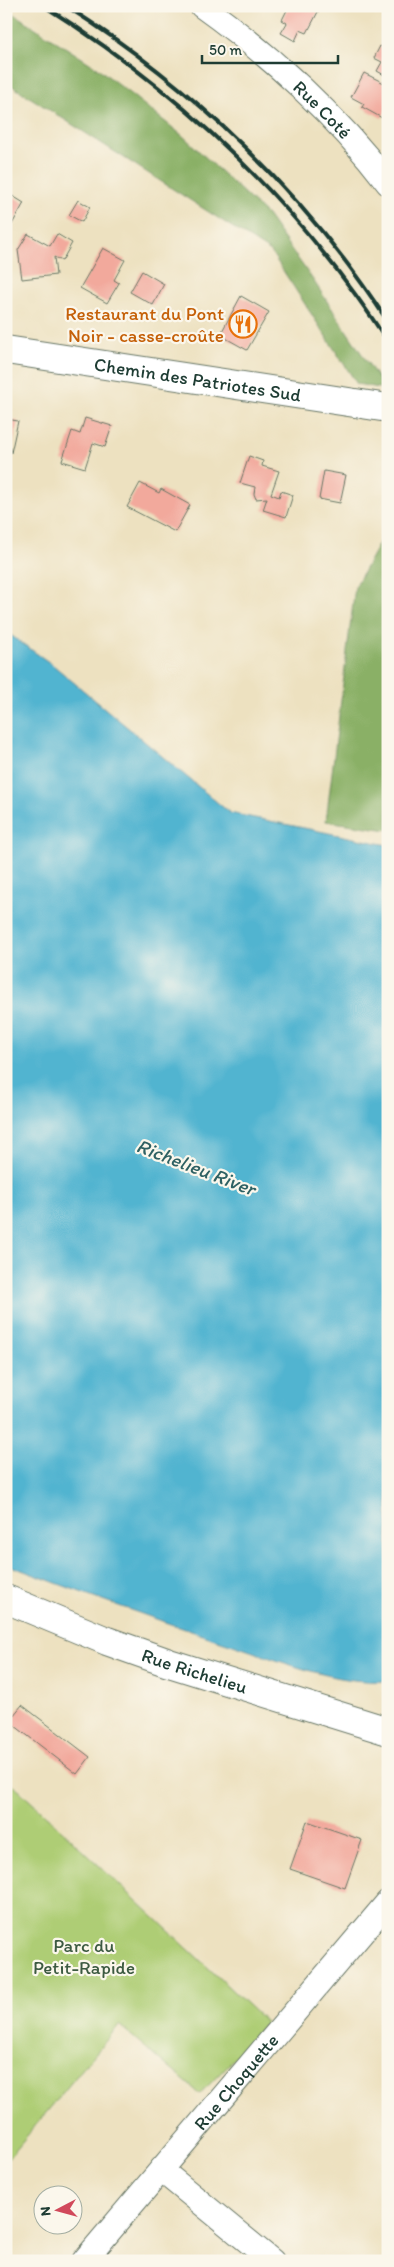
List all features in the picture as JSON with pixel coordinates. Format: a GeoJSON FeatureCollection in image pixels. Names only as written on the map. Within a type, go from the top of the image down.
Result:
{"type":"FeatureCollection","features":[{"type":"Feature","properties":{"kind":"main road","name":"Chemin des Patriotes Sud"},"geometry":{"type":"LineString","coordinates":[[6,350],[388,408]]}},
{"type":"Feature","properties":{"kind":"main road","name":"Rue Richelieu"},"geometry":{"type":"LineString","coordinates":[[6,1599],[107,1641],[169,1663],[388,1731]]}},
{"type":"Feature","properties":{"kind":"street","name":"Rue Coté"},"geometry":{"type":"LineString","coordinates":[[202,6],[229,14],[328,114],[385,175]]}},
{"type":"Feature","properties":{"kind":"street","name":"Rue Choquette"},"geometry":{"type":"LineString","coordinates":[[84,2261],[388,1902]]}},
{"type":"Feature","properties":{"kind":"street"},"geometry":{"type":"LineString","coordinates":[[162,2170],[272,2261]]}},
{"type":"Feature","properties":{"kind":"green space"},"geometry":{"type":"Polygon","coordinates":[[[6,9],[99,69],[183,136],[267,215],[313,280],[385,389],[357,384],[271,252],[6,82],[6,9]]]}},
{"type":"Feature","properties":{"kind":"green space"},"geometry":{"type":"Polygon","coordinates":[[[388,527],[388,830],[326,821],[355,587],[388,527]]]}},
{"type":"Feature","properties":{"kind":"green space","name":"Parc du Petit-Rapide"},"geometry":{"type":"Polygon","coordinates":[[[11,1783],[266,2022],[236,2057],[200,2094],[119,2025],[6,2161],[6,1788],[11,1783]]]}},
{"type":"Feature","properties":{"kind":"water","name":"Richelieu River"},"geometry":{"type":"Polygon","coordinates":[[[6,632],[53,665],[230,813],[388,845],[388,1681],[368,1681],[329,1676],[289,1664],[148,1616],[6,1564],[6,632]]]}},
{"type":"Feature","properties":{"kind":"building"},"geometry":{"type":"Polygon","coordinates":[[[289,6],[321,6],[307,33],[300,30],[295,41],[281,33],[287,23],[282,20],[289,6]]]}},
{"type":"Feature","properties":{"kind":"building"},"geometry":{"type":"Polygon","coordinates":[[[380,46],[388,49],[388,77],[377,71],[382,62],[374,58],[380,46]]]}},
{"type":"Feature","properties":{"kind":"building"},"geometry":{"type":"Polygon","coordinates":[[[364,73],[388,85],[388,107],[382,118],[362,107],[364,104],[351,97],[364,73]]]}},
{"type":"Feature","properties":{"kind":"building"},"geometry":{"type":"Polygon","coordinates":[[[6,192],[24,203],[6,235],[6,192]]]}},
{"type":"Feature","properties":{"kind":"building"},"geometry":{"type":"Polygon","coordinates":[[[78,200],[90,207],[82,222],[69,215],[78,200]]]}},
{"type":"Feature","properties":{"kind":"building"},"geometry":{"type":"Polygon","coordinates":[[[28,234],[50,246],[57,234],[72,243],[62,261],[54,257],[56,275],[22,279],[18,250],[28,234]]]}},
{"type":"Feature","properties":{"kind":"building"},"geometry":{"type":"Polygon","coordinates":[[[103,248],[125,260],[114,280],[119,283],[107,303],[80,288],[103,248]]]}},
{"type":"Feature","properties":{"kind":"building"},"geometry":{"type":"Polygon","coordinates":[[[142,271],[164,284],[153,305],[130,292],[142,271]]]}},
{"type":"Feature","properties":{"kind":"building"},"geometry":{"type":"Polygon","coordinates":[[[241,296],[269,312],[247,350],[220,335],[241,296]]]}},
{"type":"Feature","properties":{"kind":"building"},"geometry":{"type":"Polygon","coordinates":[[[85,418],[112,426],[105,447],[93,443],[85,468],[62,461],[72,431],[80,434],[85,418]]]}},
{"type":"Feature","properties":{"kind":"building"},"geometry":{"type":"Polygon","coordinates":[[[6,419],[18,421],[11,453],[6,452],[6,419]]]}},
{"type":"Feature","properties":{"kind":"building"},"geometry":{"type":"Polygon","coordinates":[[[249,456],[263,461],[262,466],[279,471],[271,494],[279,497],[281,491],[293,495],[286,517],[263,510],[267,498],[256,499],[254,494],[255,487],[240,483],[249,456]]]}},
{"type":"Feature","properties":{"kind":"building"},"geometry":{"type":"Polygon","coordinates":[[[324,471],[346,475],[340,503],[319,499],[324,471]]]}},
{"type":"Feature","properties":{"kind":"building"},"geometry":{"type":"Polygon","coordinates":[[[140,483],[159,493],[161,489],[190,505],[175,532],[127,507],[140,483]]]}},
{"type":"Feature","properties":{"kind":"building"},"geometry":{"type":"Polygon","coordinates":[[[22,1705],[90,1757],[77,1774],[10,1722],[6,1727],[6,1711],[13,1716],[22,1705]]]}},
{"type":"Feature","properties":{"kind":"building"},"geometry":{"type":"Polygon","coordinates":[[[307,1821],[362,1840],[345,1888],[290,1869],[307,1821]]]}},
{"type":"Feature","properties":{"kind":"railway"},"geometry":{"type":"LineString","coordinates":[[44,6],[144,76],[235,155],[277,198],[316,244],[388,342]]}},
{"type":"Feature","properties":{"kind":"railway"},"geometry":{"type":"LineString","coordinates":[[66,6],[159,72],[203,108],[244,147],[321,230],[356,275],[388,322]]}},
{"type":"Feature","properties":{"kind":"place","name":"Restaurant du Pont Noir - casse-croûte"},"geometry":{"type":"Point","coordinates":[243,324]}}]}
